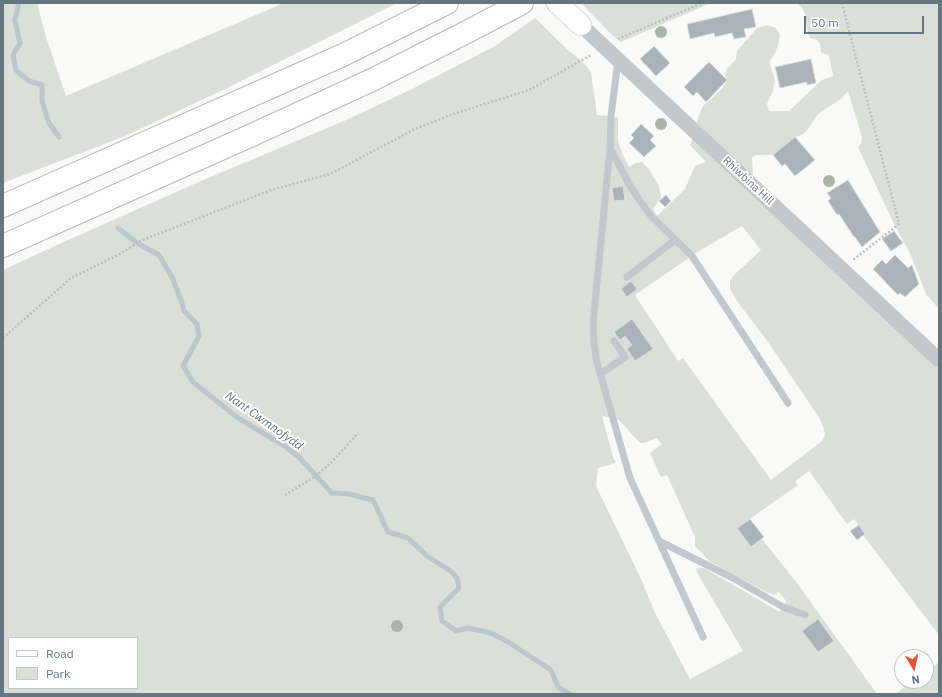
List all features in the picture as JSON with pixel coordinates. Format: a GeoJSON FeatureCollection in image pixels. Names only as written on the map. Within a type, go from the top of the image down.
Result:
{"type":"FeatureCollection","features":[{"type":"Feature","properties":{"kind":"highway"},"geometry":{"type":"LineString","coordinates":[[3,206],[343,55],[447,3]]}},
{"type":"Feature","properties":{"kind":"highway"},"geometry":{"type":"LineString","coordinates":[[3,246],[365,83],[522,3]]}},
{"type":"Feature","properties":{"kind":"street","name":"Rhiwbina Hill"},"geometry":{"type":"LineString","coordinates":[[557,3],[939,360]]}},
{"type":"Feature","properties":{"kind":"lane"},"geometry":{"type":"LineString","coordinates":[[618,60],[611,116],[610,148],[593,324],[596,359],[630,478],[703,637]]}},
{"type":"Feature","properties":{"kind":"lane"},"geometry":{"type":"LineString","coordinates":[[610,148],[640,201],[651,216],[692,256],[788,403]]}},
{"type":"Feature","properties":{"kind":"lane"},"geometry":{"type":"LineString","coordinates":[[627,277],[675,240]]}},
{"type":"Feature","properties":{"kind":"lane"},"geometry":{"type":"LineString","coordinates":[[600,374],[625,357],[614,341]]}},
{"type":"Feature","properties":{"kind":"lane"},"geometry":{"type":"LineString","coordinates":[[659,542],[732,578],[783,607],[805,615]]}},
{"type":"Feature","properties":{"kind":"path"},"geometry":{"type":"LineString","coordinates":[[3,338],[71,278],[120,254],[140,240],[271,190],[330,174],[415,128],[453,114],[529,90],[617,40],[702,3]]}},
{"type":"Feature","properties":{"kind":"path"},"geometry":{"type":"LineString","coordinates":[[841,268],[899,224],[842,3]]}},
{"type":"Feature","properties":{"kind":"path"},"geometry":{"type":"LineString","coordinates":[[285,495],[316,476],[358,433]]}},
{"type":"Feature","properties":{"kind":"green space"},"geometry":{"type":"Polygon","coordinates":[[[3,3],[37,3],[46,37],[66,96],[284,3],[397,3],[225,89],[125,136],[3,183],[3,3]]]}},
{"type":"Feature","properties":{"kind":"green space"},"geometry":{"type":"Polygon","coordinates":[[[581,3],[711,3],[621,42],[612,35],[581,3]]]}},
{"type":"Feature","properties":{"kind":"green space"},"geometry":{"type":"Polygon","coordinates":[[[797,3],[939,3],[939,309],[926,294],[910,253],[895,226],[858,147],[861,144],[862,139],[848,91],[841,99],[818,114],[802,135],[795,137],[773,155],[756,155],[752,158],[753,174],[749,182],[939,360],[939,635],[863,535],[860,527],[854,519],[847,524],[809,471],[795,481],[798,485],[737,528],[751,547],[762,539],[797,583],[877,694],[3,694],[3,270],[201,181],[344,121],[412,89],[495,46],[535,18],[568,50],[582,61],[591,72],[597,115],[618,117],[618,141],[629,167],[636,163],[642,162],[648,168],[659,186],[661,197],[653,209],[657,216],[685,189],[695,166],[706,162],[690,145],[696,132],[696,125],[699,115],[703,106],[722,89],[727,80],[725,75],[727,68],[736,59],[737,51],[757,28],[767,25],[776,28],[780,34],[775,53],[769,62],[775,80],[773,91],[767,104],[769,111],[789,111],[822,80],[833,76],[829,55],[821,52],[820,44],[817,40],[810,38],[807,30],[806,16],[802,8],[797,3]],[[742,226],[699,251],[635,295],[678,361],[683,358],[771,480],[822,441],[825,435],[820,419],[730,289],[730,281],[734,275],[761,250],[742,226]],[[602,416],[616,463],[598,468],[596,486],[641,579],[655,613],[690,679],[743,651],[696,569],[704,568],[780,612],[786,601],[778,591],[777,594],[774,595],[768,593],[709,561],[695,546],[695,537],[667,475],[661,477],[650,453],[662,444],[656,438],[645,443],[640,443],[619,420],[602,416]]]}},
{"type":"Feature","properties":{"kind":"green space"},"geometry":{"type":"Polygon","coordinates":[[[939,662],[939,694],[895,694],[902,689],[934,689],[934,666],[939,662]]]}},
{"type":"Feature","properties":{"kind":"building"},"geometry":{"type":"Polygon","coordinates":[[[752,9],[756,27],[744,29],[746,37],[734,39],[732,33],[715,37],[714,33],[690,39],[687,24],[752,9]]]}},
{"type":"Feature","properties":{"kind":"building"},"geometry":{"type":"Polygon","coordinates":[[[654,46],[670,63],[656,76],[640,59],[654,46]]]}},
{"type":"Feature","properties":{"kind":"building"},"geometry":{"type":"Polygon","coordinates":[[[811,59],[816,83],[807,85],[807,82],[780,88],[775,67],[811,59]]]}},
{"type":"Feature","properties":{"kind":"building"},"geometry":{"type":"Polygon","coordinates":[[[709,62],[727,80],[706,102],[697,92],[693,96],[684,87],[709,62]]]}},
{"type":"Feature","properties":{"kind":"building"},"geometry":{"type":"Polygon","coordinates":[[[641,124],[654,136],[650,140],[656,146],[644,157],[629,143],[634,138],[631,135],[641,124]]]}},
{"type":"Feature","properties":{"kind":"building"},"geometry":{"type":"Polygon","coordinates":[[[795,137],[815,160],[795,176],[785,164],[782,166],[773,155],[795,137]]]}},
{"type":"Feature","properties":{"kind":"building"},"geometry":{"type":"Polygon","coordinates":[[[848,180],[880,232],[862,247],[828,201],[831,198],[827,193],[848,180]]]}},
{"type":"Feature","properties":{"kind":"building"},"geometry":{"type":"Polygon","coordinates":[[[623,186],[625,200],[614,201],[612,188],[623,186]]]}},
{"type":"Feature","properties":{"kind":"building"},"geometry":{"type":"Polygon","coordinates":[[[666,195],[671,201],[665,207],[659,201],[666,195]]]}},
{"type":"Feature","properties":{"kind":"building"},"geometry":{"type":"Polygon","coordinates":[[[894,231],[903,243],[891,251],[882,239],[894,231]]]}},
{"type":"Feature","properties":{"kind":"building"},"geometry":{"type":"Polygon","coordinates":[[[895,255],[908,268],[912,265],[919,284],[905,297],[900,293],[898,295],[873,269],[882,260],[886,264],[895,255]]]}},
{"type":"Feature","properties":{"kind":"building"},"geometry":{"type":"Polygon","coordinates":[[[631,281],[637,289],[627,297],[621,289],[631,281]]]}},
{"type":"Feature","properties":{"kind":"building"},"geometry":{"type":"Polygon","coordinates":[[[632,319],[653,349],[635,361],[627,349],[632,345],[625,336],[620,340],[614,332],[632,319]]]}},
{"type":"Feature","properties":{"kind":"building"},"geometry":{"type":"Polygon","coordinates":[[[750,519],[764,537],[751,547],[737,528],[750,519]]]}},
{"type":"Feature","properties":{"kind":"building"},"geometry":{"type":"Polygon","coordinates":[[[859,525],[865,534],[857,540],[850,531],[859,525]]]}},
{"type":"Feature","properties":{"kind":"building"},"geometry":{"type":"Polygon","coordinates":[[[818,619],[834,641],[818,652],[802,631],[818,619]]]}},
{"type":"Feature","properties":{"kind":"waterway","name":"Nant Cwmnofydd"},"geometry":{"type":"LineString","coordinates":[[19,3],[15,20],[20,43],[13,55],[16,70],[29,81],[42,85],[42,101],[49,123],[59,137]]}},
{"type":"Feature","properties":{"kind":"waterway","name":"Nant Cwmnofydd"},"geometry":{"type":"LineString","coordinates":[[118,228],[137,243],[159,255],[172,277],[184,311],[197,324],[199,336],[183,366],[193,382],[238,418],[283,445],[298,456],[332,493],[349,494],[373,500],[388,532],[408,538],[427,556],[452,572],[457,578],[459,588],[440,607],[442,621],[456,631],[468,628],[491,633],[508,642],[551,670],[558,687],[570,694]]}}]}
